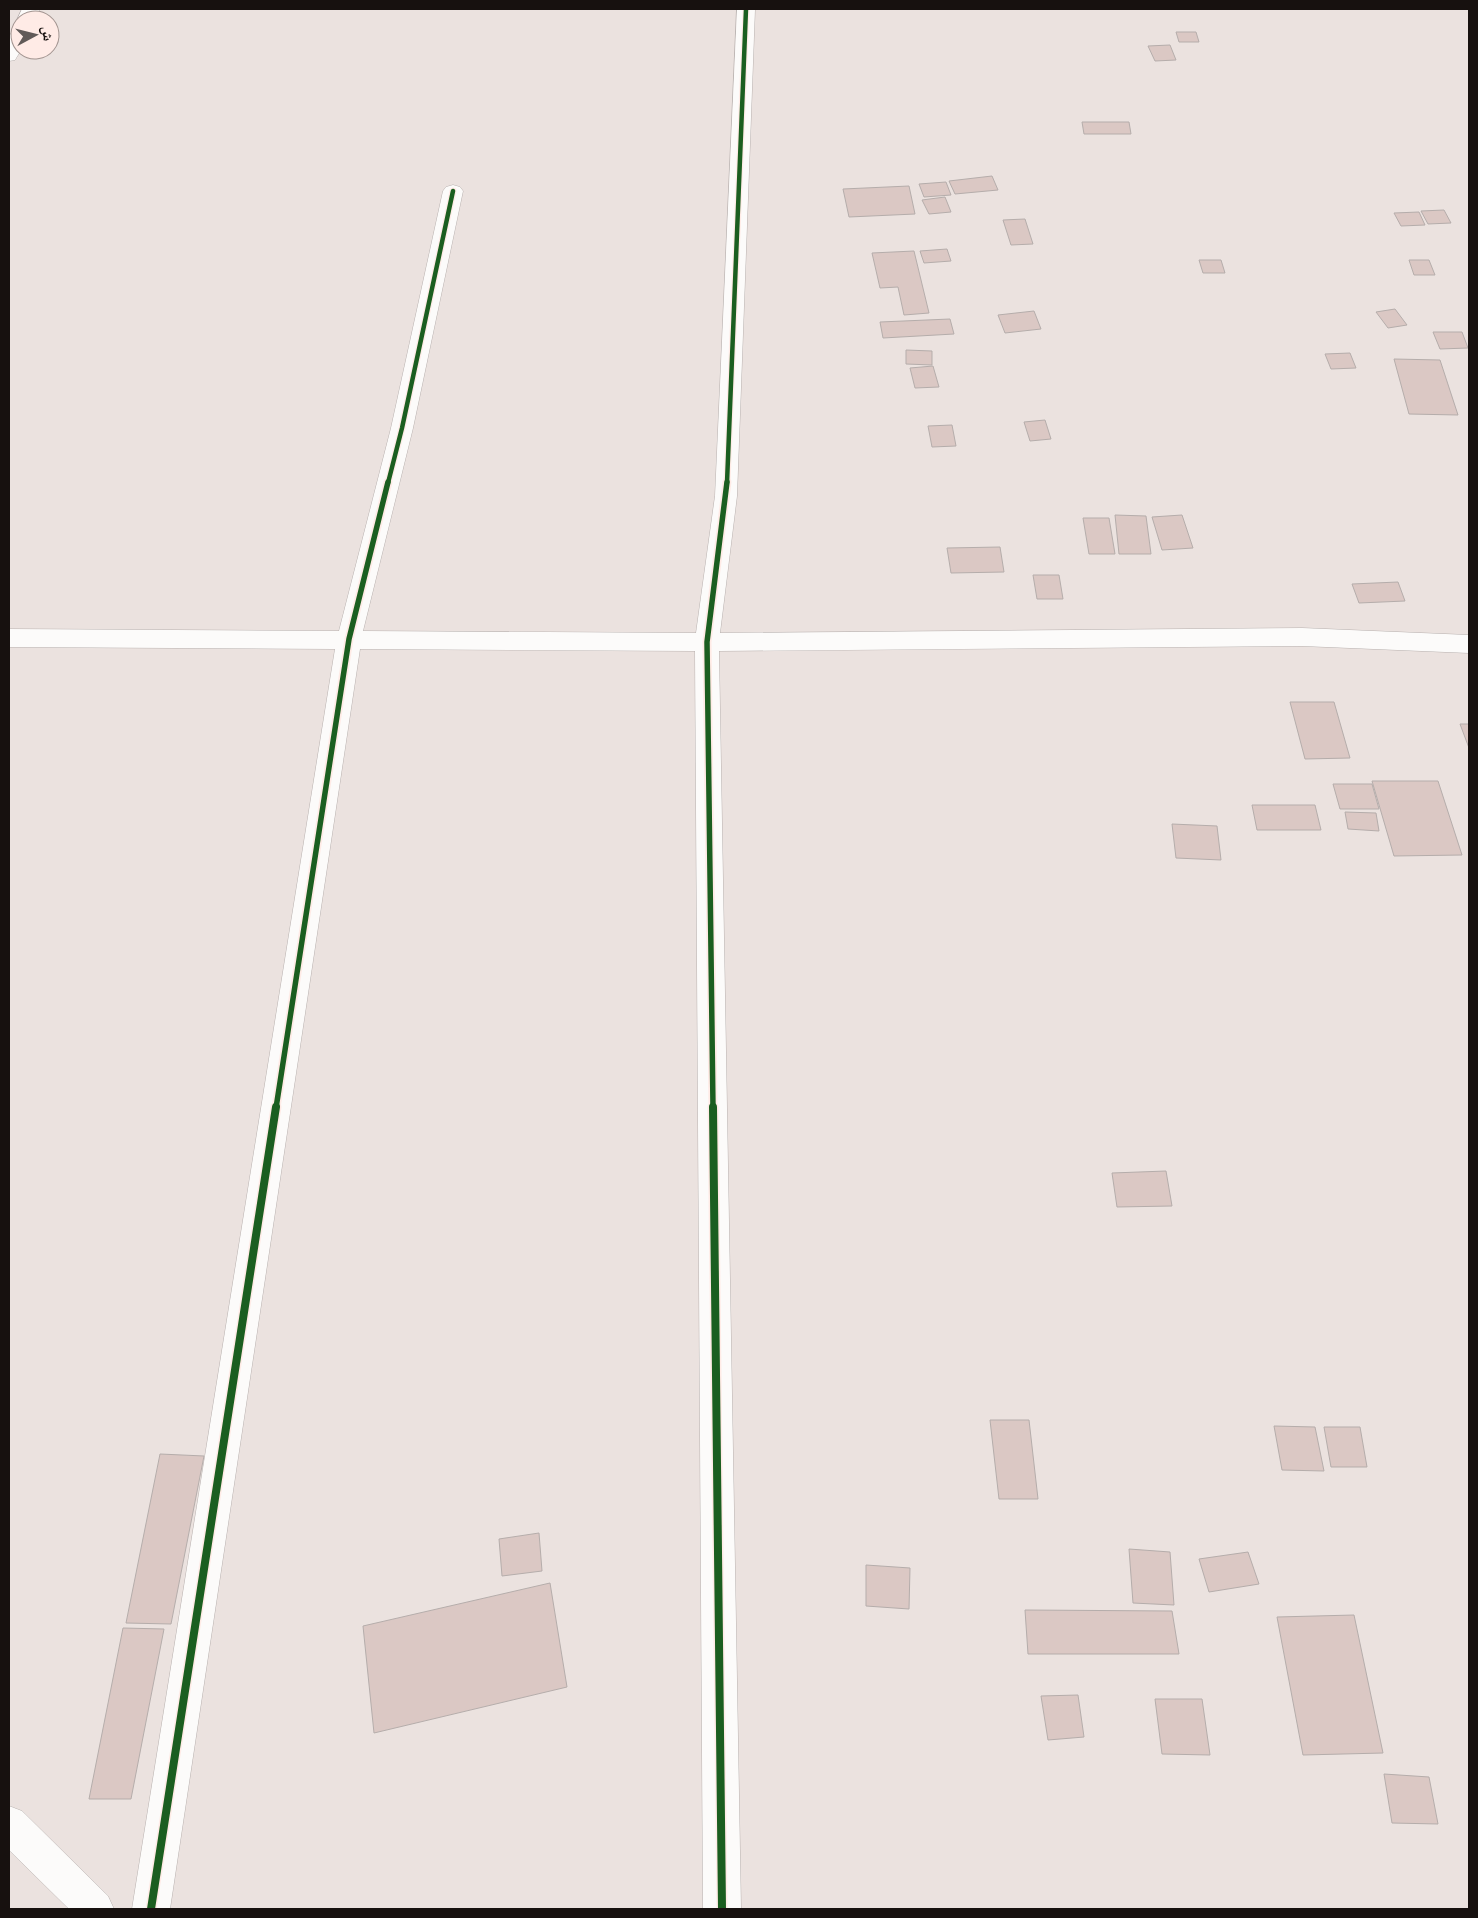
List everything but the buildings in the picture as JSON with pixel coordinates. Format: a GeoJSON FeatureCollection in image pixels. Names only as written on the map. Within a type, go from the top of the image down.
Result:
{"type":"FeatureCollection","features":[{"type":"Feature","properties":{"kind":"street"},"geometry":{"type":"LineString","coordinates":[[722,1909],[707,642],[726,496],[746,9]]}},
{"type":"Feature","properties":{"kind":"street"},"geometry":{"type":"LineString","coordinates":[[150,1909],[349,639],[402,428],[453,191]]}},
{"type":"Feature","properties":{"kind":"street"},"geometry":{"type":"LineString","coordinates":[[9,638],[707,642],[1302,637],[1469,644]]}},
{"type":"Feature","properties":{"kind":"street"},"geometry":{"type":"LineString","coordinates":[[9,1824],[95,1909]]}},
{"type":"Feature","properties":{"kind":"cycle path"},"geometry":{"type":"LineString","coordinates":[[722,1909],[707,642],[726,496],[746,9]]}},
{"type":"Feature","properties":{"kind":"cycle path"},"geometry":{"type":"LineString","coordinates":[[151,1909],[349,639],[402,428],[453,191]]}}]}
